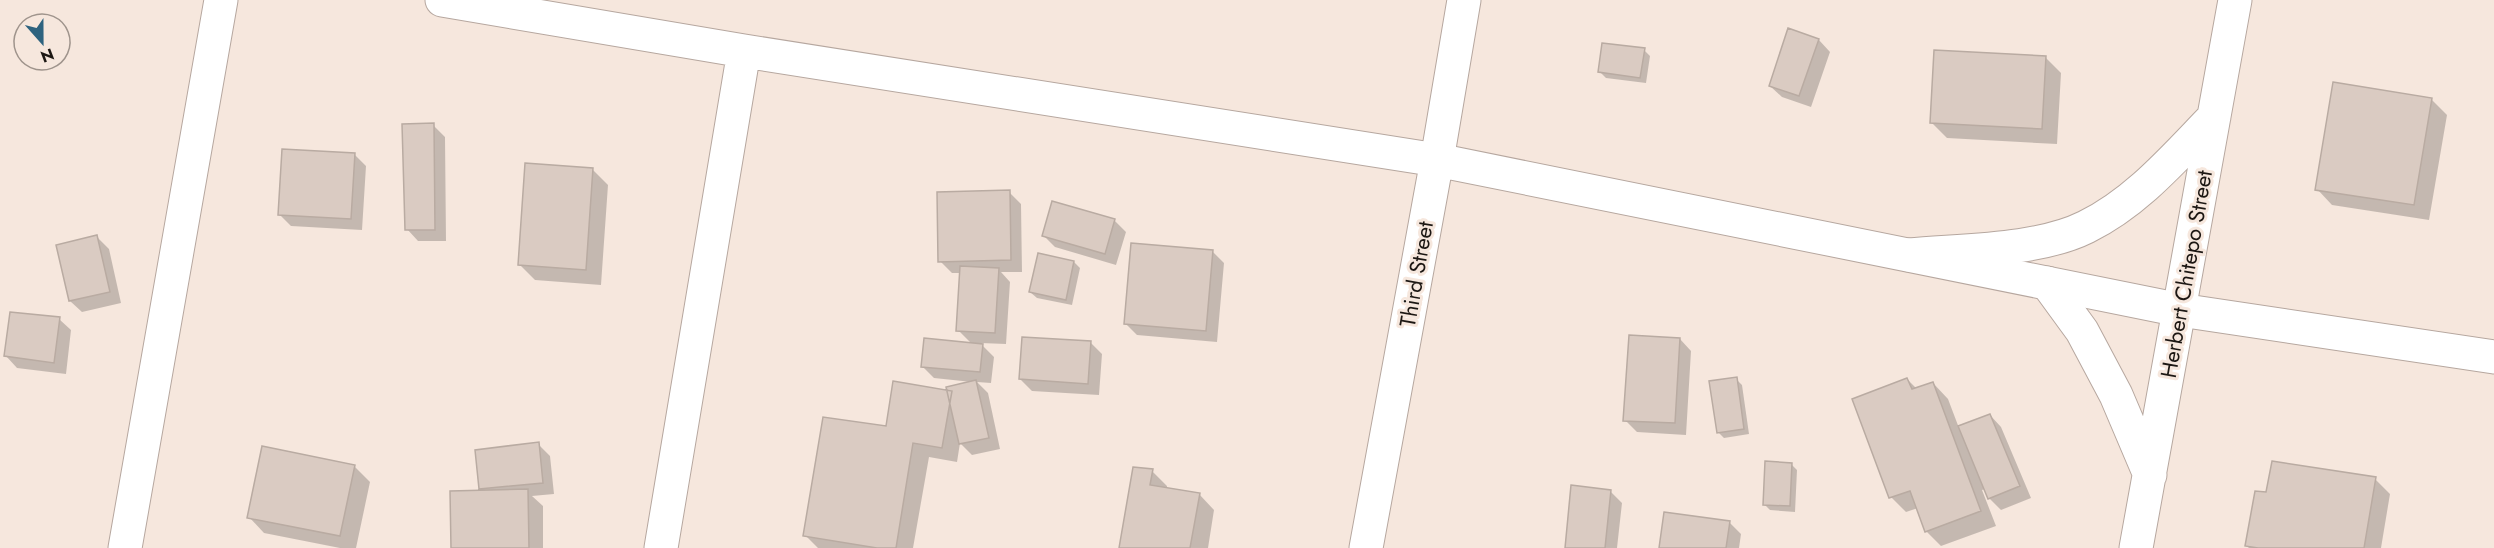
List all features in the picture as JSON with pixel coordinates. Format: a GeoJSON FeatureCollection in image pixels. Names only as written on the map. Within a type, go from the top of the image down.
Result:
{"type":"FeatureCollection","features":[{"type":"Feature","properties":{"kind":"street"},"geometry":{"type":"LineString","coordinates":[[125,548],[221,0]]}},
{"type":"Feature","properties":{"kind":"street"},"geometry":{"type":"LineString","coordinates":[[442,0],[744,51],[1437,159],[2180,310],[2494,357]]}},
{"type":"Feature","properties":{"kind":"street","name":"Third Street"},"geometry":{"type":"LineString","coordinates":[[1366,548],[1464,0]]}},
{"type":"Feature","properties":{"kind":"street","name":"Herbert Chitepo Street"},"geometry":{"type":"LineString","coordinates":[[2136,548],[2235,0]]}},
{"type":"Feature","properties":{"kind":"street"},"geometry":{"type":"LineString","coordinates":[[661,548],[744,51]]}},
{"type":"Feature","properties":{"kind":"street"},"geometry":{"type":"LineString","coordinates":[[1909,255],[2038,243],[2085,227],[2141,191],[2214,117]]}},
{"type":"Feature","properties":{"kind":"street"},"geometry":{"type":"LineString","coordinates":[[2047,283],[2082,331],[2116,395],[2150,475]]}},
{"type":"Feature","properties":{"kind":"building"},"geometry":{"type":"Polygon","coordinates":[[[1788,28],[1819,39],[1799,96],[1769,86],[1788,28]]]}},
{"type":"Feature","properties":{"kind":"building"},"geometry":{"type":"Polygon","coordinates":[[[1602,43],[1645,48],[1640,78],[1598,72],[1602,43]]]}},
{"type":"Feature","properties":{"kind":"building"},"geometry":{"type":"Polygon","coordinates":[[[1934,50],[2046,56],[2042,129],[1930,123],[1934,50]]]}},
{"type":"Feature","properties":{"kind":"building"},"geometry":{"type":"Polygon","coordinates":[[[2333,82],[2432,98],[2414,205],[2315,190],[2333,82]]]}},
{"type":"Feature","properties":{"kind":"building"},"geometry":{"type":"Polygon","coordinates":[[[434,123],[435,230],[405,230],[402,124],[434,123]]]}},
{"type":"Feature","properties":{"kind":"building"},"geometry":{"type":"Polygon","coordinates":[[[282,149],[355,153],[351,219],[278,215],[282,149]]]}},
{"type":"Feature","properties":{"kind":"building"},"geometry":{"type":"Polygon","coordinates":[[[525,163],[593,168],[586,270],[518,265],[525,163]]]}},
{"type":"Feature","properties":{"kind":"building"},"geometry":{"type":"Polygon","coordinates":[[[1010,190],[1011,260],[938,262],[937,192],[1010,190]]]}},
{"type":"Feature","properties":{"kind":"building"},"geometry":{"type":"Polygon","coordinates":[[[1052,201],[1115,219],[1105,254],[1042,236],[1052,201]]]}},
{"type":"Feature","properties":{"kind":"building"},"geometry":{"type":"Polygon","coordinates":[[[97,235],[110,292],[69,301],[56,245],[97,235]]]}},
{"type":"Feature","properties":{"kind":"building"},"geometry":{"type":"Polygon","coordinates":[[[1131,243],[1213,250],[1206,331],[1124,324],[1131,243]]]}},
{"type":"Feature","properties":{"kind":"building"},"geometry":{"type":"Polygon","coordinates":[[[1038,253],[1074,261],[1066,300],[1029,292],[1038,253]]]}},
{"type":"Feature","properties":{"kind":"building"},"geometry":{"type":"Polygon","coordinates":[[[960,266],[999,268],[995,333],[956,331],[960,266]]]}},
{"type":"Feature","properties":{"kind":"building"},"geometry":{"type":"Polygon","coordinates":[[[10,312],[60,317],[54,363],[4,356],[10,312]]]}},
{"type":"Feature","properties":{"kind":"building"},"geometry":{"type":"Polygon","coordinates":[[[1629,335],[1680,338],[1675,423],[1623,421],[1629,335]]]}},
{"type":"Feature","properties":{"kind":"building"},"geometry":{"type":"Polygon","coordinates":[[[1022,337],[1091,341],[1088,384],[1019,379],[1022,337]]]}},
{"type":"Feature","properties":{"kind":"building"},"geometry":{"type":"Polygon","coordinates":[[[924,338],[983,344],[980,372],[921,367],[924,338]]]}},
{"type":"Feature","properties":{"kind":"building"},"geometry":{"type":"Polygon","coordinates":[[[1737,377],[1744,429],[1717,433],[1709,381],[1737,377]]]}},
{"type":"Feature","properties":{"kind":"building"},"geometry":{"type":"Polygon","coordinates":[[[1907,378],[1912,389],[1933,382],[1981,511],[1925,532],[1910,491],[1889,498],[1852,399],[1907,378]]]}},
{"type":"Feature","properties":{"kind":"building"},"geometry":{"type":"Polygon","coordinates":[[[976,380],[989,438],[959,444],[946,387],[976,380]]]}},
{"type":"Feature","properties":{"kind":"building"},"geometry":{"type":"Polygon","coordinates":[[[893,381],[952,391],[942,448],[913,443],[896,548],[877,548],[803,536],[823,417],[886,426],[893,381]]]}},
{"type":"Feature","properties":{"kind":"building"},"geometry":{"type":"Polygon","coordinates":[[[1990,414],[2020,486],[1988,499],[1958,426],[1990,414]]]}},
{"type":"Feature","properties":{"kind":"building"},"geometry":{"type":"Polygon","coordinates":[[[539,442],[543,483],[479,489],[475,450],[539,442]]]}},
{"type":"Feature","properties":{"kind":"building"},"geometry":{"type":"Polygon","coordinates":[[[262,446],[355,465],[340,536],[247,518],[262,446]]]}},
{"type":"Feature","properties":{"kind":"building"},"geometry":{"type":"Polygon","coordinates":[[[1765,461],[1792,463],[1790,506],[1763,505],[1765,461]]]}},
{"type":"Feature","properties":{"kind":"building"},"geometry":{"type":"Polygon","coordinates":[[[2272,461],[2376,477],[2364,548],[2245,546],[2255,491],[2266,492],[2272,461]]]}},
{"type":"Feature","properties":{"kind":"building"},"geometry":{"type":"Polygon","coordinates":[[[1133,467],[1153,469],[1150,485],[1200,493],[1190,548],[1119,548],[1133,467]]]}},
{"type":"Feature","properties":{"kind":"building"},"geometry":{"type":"Polygon","coordinates":[[[1571,485],[1611,490],[1605,548],[1565,548],[1571,485]]]}},
{"type":"Feature","properties":{"kind":"building"},"geometry":{"type":"Polygon","coordinates":[[[528,489],[529,548],[451,548],[450,491],[528,489]]]}},
{"type":"Feature","properties":{"kind":"building"},"geometry":{"type":"Polygon","coordinates":[[[1664,512],[1730,521],[1726,548],[1659,548],[1664,512]]]}}]}
